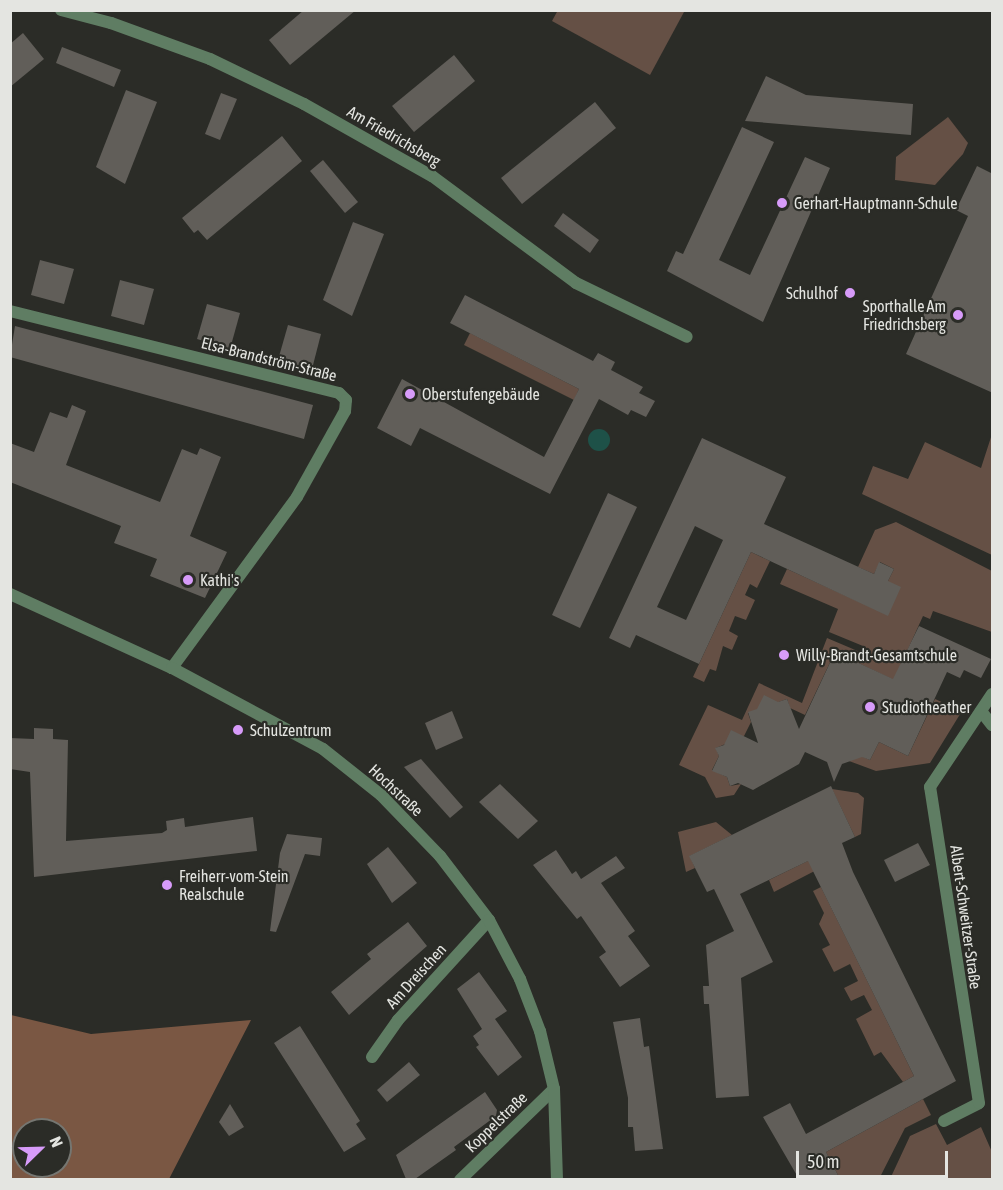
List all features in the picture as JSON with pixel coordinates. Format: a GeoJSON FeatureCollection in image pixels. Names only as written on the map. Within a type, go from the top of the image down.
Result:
{"type":"FeatureCollection","features":[{"type":"Feature","properties":{"kind":"street","name":"Am Friedrichsberg"},"geometry":{"type":"LineString","coordinates":[[62,10],[111,23],[210,59],[304,104],[432,176],[576,283],[687,337]]}},
{"type":"Feature","properties":{"kind":"street","name":"Elsa-Brandström-Straße"},"geometry":{"type":"LineString","coordinates":[[10,311],[339,393],[346,400],[345,411],[297,497],[172,668]]}},
{"type":"Feature","properties":{"kind":"street","name":"Hochstraße"},"geometry":{"type":"LineString","coordinates":[[10,594],[172,668],[323,748],[381,795],[440,856],[489,920],[520,979],[540,1031],[554,1089],[558,1179]]}},
{"type":"Feature","properties":{"kind":"street","name":"Albert-Schweitzer-Straße"},"geometry":{"type":"LineString","coordinates":[[944,1121],[979,1103],[930,787],[993,694]]}},
{"type":"Feature","properties":{"kind":"street"},"geometry":{"type":"LineString","coordinates":[[981,711],[993,725]]}},
{"type":"Feature","properties":{"kind":"street","name":"Am Dreischen"},"geometry":{"type":"LineString","coordinates":[[372,1057],[398,1020],[489,920]]}},
{"type":"Feature","properties":{"kind":"street","name":"Koppelstraße"},"geometry":{"type":"LineString","coordinates":[[460,1179],[554,1089]]}},
{"type":"Feature","properties":{"kind":"shaded area"},"geometry":{"type":"Polygon","coordinates":[[[558,10],[681,10],[684,12],[650,75],[552,21],[558,10]]]}},
{"type":"Feature","properties":{"kind":"shaded area"},"geometry":{"type":"Polygon","coordinates":[[[948,117],[968,143],[963,154],[935,185],[895,180],[896,157],[948,117]]]}},
{"type":"Feature","properties":{"kind":"shaded area"},"geometry":{"type":"Polygon","coordinates":[[[470,333],[579,389],[574,400],[464,345],[470,333]]]}},
{"type":"Feature","properties":{"kind":"shaded area"},"geometry":{"type":"Polygon","coordinates":[[[992,434],[992,555],[862,494],[873,466],[908,479],[925,442],[981,468],[992,434]]]}},
{"type":"Feature","properties":{"kind":"shaded area"},"geometry":{"type":"Polygon","coordinates":[[[896,522],[992,571],[992,632],[933,611],[930,619],[923,616],[894,680],[835,652],[805,715],[790,708],[787,699],[748,713],[751,722],[744,736],[716,748],[719,756],[712,770],[727,777],[730,786],[741,784],[734,795],[716,798],[705,777],[679,765],[708,705],[742,720],[759,683],[802,703],[827,638],[860,652],[863,646],[829,632],[838,609],[780,584],[787,569],[888,615],[888,581],[894,569],[880,562],[874,574],[858,567],[875,530],[896,522]]]}},
{"type":"Feature","properties":{"kind":"shaded area"},"geometry":{"type":"Polygon","coordinates":[[[751,552],[770,561],[757,588],[750,584],[745,595],[755,600],[746,620],[735,616],[729,631],[738,636],[732,650],[723,646],[716,671],[710,669],[704,682],[693,677],[751,552]]]}},
{"type":"Feature","properties":{"kind":"shaded area"},"geometry":{"type":"Polygon","coordinates":[[[935,699],[962,711],[930,763],[876,771],[849,761],[848,750],[870,760],[879,742],[908,756],[935,699]]]}},
{"type":"Feature","properties":{"kind":"shaded area"},"geometry":{"type":"Polygon","coordinates":[[[832,789],[858,793],[864,798],[861,834],[855,837],[832,789]]]}},
{"type":"Feature","properties":{"kind":"shaded area"},"geometry":{"type":"Polygon","coordinates":[[[716,822],[732,835],[690,856],[695,868],[686,872],[678,832],[716,822]]]}},
{"type":"Feature","properties":{"kind":"shaded area"},"geometry":{"type":"Polygon","coordinates":[[[826,852],[832,862],[774,892],[769,880],[826,852]]]}},
{"type":"Feature","properties":{"kind":"shaded area"},"geometry":{"type":"Polygon","coordinates":[[[821,887],[914,1076],[903,1082],[881,1052],[874,1056],[856,1019],[872,1010],[864,995],[851,1001],[844,988],[858,981],[850,964],[834,972],[822,949],[830,945],[819,924],[824,913],[813,891],[821,887]]]}},
{"type":"Feature","properties":{"kind":"shaded area"},"geometry":{"type":"Polygon","coordinates":[[[11,1015],[91,1034],[251,1020],[169,1179],[11,1180],[11,1015]]]}},
{"type":"Feature","properties":{"kind":"shaded area"},"geometry":{"type":"Polygon","coordinates":[[[923,1099],[931,1115],[905,1128],[879,1179],[840,1179],[826,1152],[923,1099]]]}},
{"type":"Feature","properties":{"kind":"shaded area"},"geometry":{"type":"Polygon","coordinates":[[[936,1124],[947,1145],[981,1127],[992,1152],[992,1179],[890,1179],[910,1136],[936,1124]]]}},
{"type":"Feature","properties":{"kind":"water"},"geometry":{"type":"Polygon","coordinates":[[[595,429],[603,429],[610,436],[610,444],[603,451],[595,451],[588,444],[588,436],[595,429]]]}},
{"type":"Feature","properties":{"kind":"building"},"geometry":{"type":"Polygon","coordinates":[[[304,10],[356,10],[290,65],[269,40],[304,10]]]}},
{"type":"Feature","properties":{"kind":"building"},"geometry":{"type":"Polygon","coordinates":[[[23,33],[44,59],[10,87],[10,44],[23,33]]]}},
{"type":"Feature","properties":{"kind":"building"},"geometry":{"type":"Polygon","coordinates":[[[62,47],[121,70],[114,87],[56,63],[62,47]]]}},
{"type":"Feature","properties":{"kind":"building"},"geometry":{"type":"Polygon","coordinates":[[[454,55],[475,81],[414,132],[392,106],[454,55]]]}},
{"type":"Feature","properties":{"kind":"building"},"geometry":{"type":"Polygon","coordinates":[[[766,76],[806,95],[913,104],[911,135],[745,121],[766,76]]]}},
{"type":"Feature","properties":{"kind":"building"},"geometry":{"type":"Polygon","coordinates":[[[126,90],[157,102],[125,184],[96,167],[126,90]]]}},
{"type":"Feature","properties":{"kind":"building"},"geometry":{"type":"Polygon","coordinates":[[[221,93],[237,99],[220,140],[205,134],[221,93]]]}},
{"type":"Feature","properties":{"kind":"building"},"geometry":{"type":"Polygon","coordinates":[[[595,102],[616,128],[522,204],[501,178],[595,102]]]}},
{"type":"Feature","properties":{"kind":"building"},"geometry":{"type":"Polygon","coordinates":[[[742,127],[774,142],[719,260],[750,275],[805,157],[830,168],[763,322],[667,271],[676,251],[683,254],[742,127]]]}},
{"type":"Feature","properties":{"kind":"building"},"geometry":{"type":"Polygon","coordinates":[[[282,136],[302,161],[207,240],[198,230],[194,233],[182,218],[282,136]]]}},
{"type":"Feature","properties":{"kind":"building"},"geometry":{"type":"Polygon","coordinates":[[[323,160],[358,202],[345,213],[310,171],[323,160]]]}},
{"type":"Feature","properties":{"kind":"building","name":"Sporthalle Am Friedrichsberg"},"geometry":{"type":"Polygon","coordinates":[[[977,166],[993,174],[993,393],[906,354],[968,216],[956,210],[977,166]]]}},
{"type":"Feature","properties":{"kind":"building"},"geometry":{"type":"Polygon","coordinates":[[[563,213],[599,240],[590,253],[554,226],[563,213]]]}},
{"type":"Feature","properties":{"kind":"building"},"geometry":{"type":"Polygon","coordinates":[[[353,222],[384,234],[352,316],[323,300],[353,222]]]}},
{"type":"Feature","properties":{"kind":"building"},"geometry":{"type":"Polygon","coordinates":[[[40,260],[74,269],[64,304],[31,295],[40,260]]]}},
{"type":"Feature","properties":{"kind":"building"},"geometry":{"type":"Polygon","coordinates":[[[120,280],[154,289],[144,325],[111,316],[120,280]]]}},
{"type":"Feature","properties":{"kind":"building","name":"Oberstufengebäude"},"geometry":{"type":"Polygon","coordinates":[[[465,295],[593,361],[598,353],[615,362],[611,370],[643,387],[639,393],[655,401],[646,417],[631,410],[628,415],[599,399],[550,494],[420,428],[411,446],[377,428],[402,379],[544,457],[579,389],[450,323],[465,295]]]}},
{"type":"Feature","properties":{"kind":"building"},"geometry":{"type":"Polygon","coordinates":[[[207,304],[240,313],[230,349],[197,339],[207,304]]]}},
{"type":"Feature","properties":{"kind":"building"},"geometry":{"type":"Polygon","coordinates":[[[288,325],[321,334],[312,369],[278,360],[288,325]]]}},
{"type":"Feature","properties":{"kind":"building"},"geometry":{"type":"Polygon","coordinates":[[[15,326],[313,405],[304,439],[10,357],[15,326]]]}},
{"type":"Feature","properties":{"kind":"building"},"geometry":{"type":"Polygon","coordinates":[[[72,405],[86,411],[66,465],[160,502],[182,449],[197,455],[200,448],[221,457],[190,536],[227,552],[205,598],[150,576],[157,559],[114,543],[121,526],[10,482],[10,443],[34,452],[50,412],[67,418],[72,405]]]}},
{"type":"Feature","properties":{"kind":"building"},"geometry":{"type":"Polygon","coordinates":[[[702,438],[786,477],[764,524],[874,574],[879,562],[894,569],[888,581],[901,587],[888,616],[751,552],[699,664],[636,635],[630,648],[609,638],[702,438]],[[695,526],[657,607],[686,620],[723,540],[695,526]]]}},
{"type":"Feature","properties":{"kind":"building"},"geometry":{"type":"Polygon","coordinates":[[[608,493],[637,507],[580,628],[552,615],[608,493]]]}},
{"type":"Feature","properties":{"kind":"building"},"geometry":{"type":"Polygon","coordinates":[[[919,626],[991,659],[981,678],[964,670],[960,678],[947,672],[908,756],[879,742],[870,760],[862,757],[842,764],[834,782],[827,762],[805,752],[799,764],[753,790],[738,783],[730,786],[727,777],[712,771],[719,756],[715,748],[724,745],[731,730],[758,743],[748,712],[757,709],[764,695],[778,702],[787,699],[799,729],[835,652],[893,679],[919,626]]]}},
{"type":"Feature","properties":{"kind":"building"},"geometry":{"type":"Polygon","coordinates":[[[452,711],[463,738],[436,750],[425,723],[452,711]]]}},
{"type":"Feature","properties":{"kind":"building"},"geometry":{"type":"Polygon","coordinates":[[[34,728],[53,729],[53,739],[68,740],[66,841],[162,833],[167,830],[166,821],[184,818],[185,827],[253,817],[257,851],[34,877],[30,772],[10,769],[10,738],[34,739],[34,728]]]}},
{"type":"Feature","properties":{"kind":"building"},"geometry":{"type":"Polygon","coordinates":[[[421,759],[463,807],[450,818],[404,767],[421,759]]]}},
{"type":"Feature","properties":{"kind":"building"},"geometry":{"type":"Polygon","coordinates":[[[500,784],[538,821],[518,839],[479,802],[500,784]]]}},
{"type":"Feature","properties":{"kind":"building"},"geometry":{"type":"Polygon","coordinates":[[[831,786],[855,837],[842,843],[853,872],[956,1081],[826,1152],[840,1179],[799,1179],[763,1117],[790,1103],[806,1134],[914,1076],[808,861],[740,894],[773,962],[741,978],[749,1096],[716,1098],[709,1004],[704,1004],[703,986],[709,986],[706,945],[734,931],[714,889],[707,892],[689,856],[831,786]]]}},
{"type":"Feature","properties":{"kind":"building"},"geometry":{"type":"Polygon","coordinates":[[[287,834],[322,838],[320,856],[305,854],[276,932],[270,931],[280,853],[287,834]]]}},
{"type":"Feature","properties":{"kind":"building"},"geometry":{"type":"Polygon","coordinates":[[[918,843],[930,865],[895,882],[884,860],[918,843]]]}},
{"type":"Feature","properties":{"kind":"building"},"geometry":{"type":"Polygon","coordinates":[[[388,847],[417,883],[392,903],[367,864],[388,847]]]}},
{"type":"Feature","properties":{"kind":"building"},"geometry":{"type":"Polygon","coordinates":[[[556,850],[572,874],[576,871],[581,879],[616,856],[625,868],[601,883],[635,931],[628,936],[650,966],[620,987],[599,957],[606,952],[581,916],[577,919],[533,865],[556,850]]]}},
{"type":"Feature","properties":{"kind":"building"},"geometry":{"type":"Polygon","coordinates":[[[408,922],[427,946],[349,1015],[331,992],[371,959],[367,954],[408,922]]]}},
{"type":"Feature","properties":{"kind":"building"},"geometry":{"type":"Polygon","coordinates":[[[479,972],[507,1011],[495,1019],[522,1057],[498,1076],[476,1047],[479,1045],[473,1036],[482,1029],[457,989],[479,972]]]}},
{"type":"Feature","properties":{"kind":"building"},"geometry":{"type":"Polygon","coordinates":[[[640,1018],[644,1047],[649,1046],[663,1149],[635,1151],[633,1127],[628,1127],[628,1098],[613,1022],[640,1018]]]}},
{"type":"Feature","properties":{"kind":"building"},"geometry":{"type":"Polygon","coordinates":[[[300,1026],[360,1121],[356,1124],[366,1139],[344,1152],[274,1043],[300,1026]]]}},
{"type":"Feature","properties":{"kind":"building"},"geometry":{"type":"Polygon","coordinates":[[[409,1062],[420,1075],[387,1102],[377,1090],[409,1062]]]}},
{"type":"Feature","properties":{"kind":"building"},"geometry":{"type":"Polygon","coordinates":[[[485,1092],[497,1110],[496,1116],[454,1147],[456,1150],[415,1179],[406,1179],[396,1155],[485,1092]]]}},
{"type":"Feature","properties":{"kind":"building"},"geometry":{"type":"Polygon","coordinates":[[[230,1104],[244,1127],[229,1136],[219,1122],[230,1104]]]}},
{"type":"Feature","properties":{"kind":"place","name":"Gerhart-Hauptmann-Schule"},"geometry":{"type":"Point","coordinates":[782,203]}},
{"type":"Feature","properties":{"kind":"place","name":"Schulhof"},"geometry":{"type":"Point","coordinates":[850,293]}},
{"type":"Feature","properties":{"kind":"place","name":"Sporthalle Am Friedrichsberg"},"geometry":{"type":"Point","coordinates":[958,315]}},
{"type":"Feature","properties":{"kind":"place","name":"Oberstufengebäude"},"geometry":{"type":"Point","coordinates":[410,394]}},
{"type":"Feature","properties":{"kind":"place","name":"Kathi's"},"geometry":{"type":"Point","coordinates":[188,580]}},
{"type":"Feature","properties":{"kind":"place","name":"Willy-Brandt-Gesamtschule"},"geometry":{"type":"Point","coordinates":[784,655]}},
{"type":"Feature","properties":{"kind":"place","name":"Studiotheather"},"geometry":{"type":"Point","coordinates":[870,707]}},
{"type":"Feature","properties":{"kind":"place","name":"Schulzentrum"},"geometry":{"type":"Point","coordinates":[238,730]}},
{"type":"Feature","properties":{"kind":"place","name":"Freiherr-vom-Stein Realschule"},"geometry":{"type":"Point","coordinates":[167,885]}}]}
